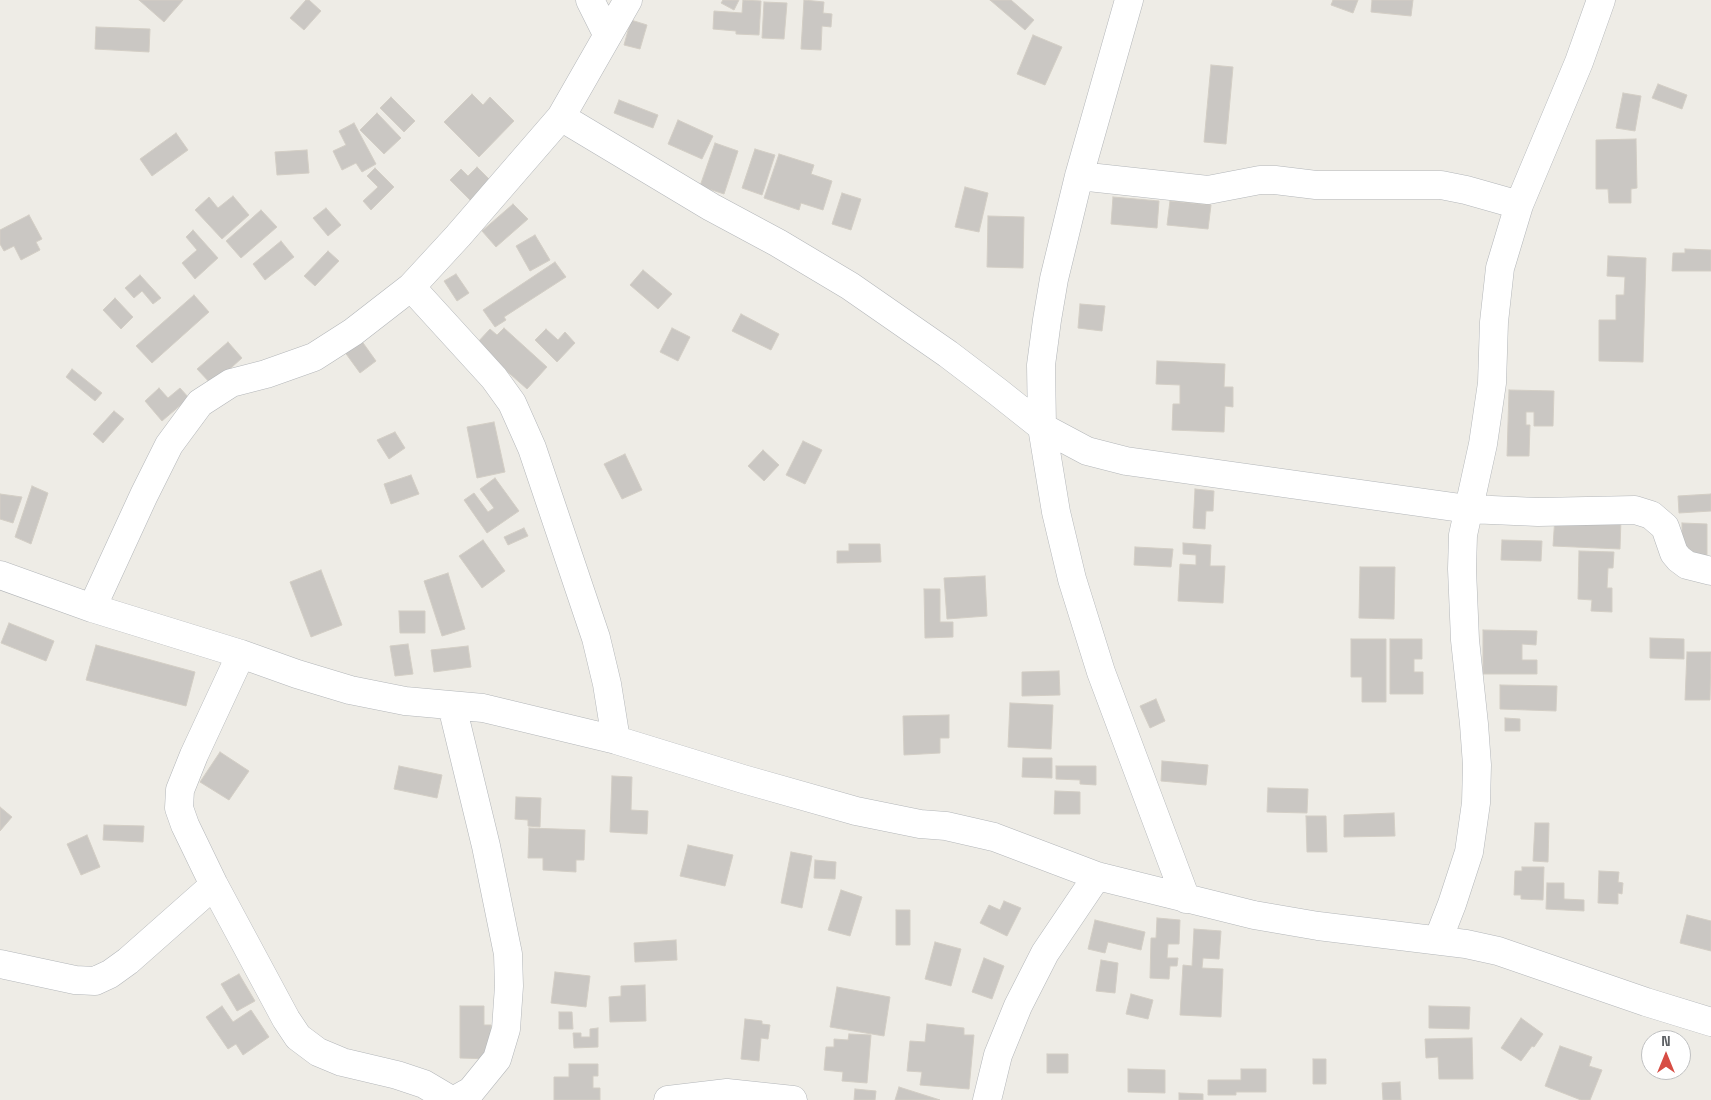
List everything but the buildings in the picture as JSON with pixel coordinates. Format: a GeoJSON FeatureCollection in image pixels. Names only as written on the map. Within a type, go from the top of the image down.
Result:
{"type":"FeatureCollection","features":[{"type":"Feature","properties":{"kind":"street"},"geometry":{"type":"LineString","coordinates":[[590,0],[607,34]]}},
{"type":"Feature","properties":{"kind":"street"},"geometry":{"type":"LineString","coordinates":[[92,608],[169,445],[200,403],[231,383],[266,374],[314,357],[353,332],[411,287],[561,117],[628,0]]}},
{"type":"Feature","properties":{"kind":"street"},"geometry":{"type":"LineString","coordinates":[[1129,0],[1079,176],[1054,279],[1041,365],[1042,427],[1056,512],[1072,579],[1101,672],[1186,899]]}},
{"type":"Feature","properties":{"kind":"street"},"geometry":{"type":"LineString","coordinates":[[1438,940],[1469,852],[1476,803],[1476,740],[1465,640],[1462,569],[1463,535],[1483,444],[1492,383],[1494,322],[1500,268],[1519,205],[1580,62],[1601,0]]}},
{"type":"Feature","properties":{"kind":"street"},"geometry":{"type":"LineString","coordinates":[[561,117],[711,207],[778,243],[850,286],[948,354],[1042,427],[1087,451],[1126,461],[1468,509],[1538,512],[1635,510],[1651,516],[1665,527],[1674,553],[1679,559],[1687,565],[1711,571]]}},
{"type":"Feature","properties":{"kind":"street"},"geometry":{"type":"LineString","coordinates":[[1079,176],[1208,190],[1260,180],[1316,185],[1441,185],[1519,205]]}},
{"type":"Feature","properties":{"kind":"street"},"geometry":{"type":"LineString","coordinates":[[411,287],[494,378],[512,403],[532,448],[596,638],[607,684],[616,740]]}},
{"type":"Feature","properties":{"kind":"street"},"geometry":{"type":"LineString","coordinates":[[998,392],[1012,390],[1029,382],[1041,365]]}},
{"type":"Feature","properties":{"kind":"street"},"geometry":{"type":"LineString","coordinates":[[0,575],[92,608],[350,690],[406,701],[492,710],[616,740],[856,811],[920,824],[946,826],[994,837],[1098,876],[1254,915],[1466,944],[1498,951],[1646,1002],[1711,1022]]}},
{"type":"Feature","properties":{"kind":"street"},"geometry":{"type":"LineString","coordinates":[[241,654],[194,755],[180,790],[179,808],[185,825],[214,885],[286,1020],[298,1037],[318,1052],[342,1062],[397,1075],[424,1084],[453,1100],[471,1091],[497,1059],[506,1029],[509,986],[508,954],[486,846],[452,706]]}},
{"type":"Feature","properties":{"kind":"street"},"geometry":{"type":"LineString","coordinates":[[987,1100],[998,1055],[1018,1006],[1045,953],[1098,876]]}},
{"type":"Feature","properties":{"kind":"street"},"geometry":{"type":"LineString","coordinates":[[0,964],[75,980],[95,981],[110,974],[128,961],[214,885]]}},
{"type":"Feature","properties":{"kind":"street"},"geometry":{"type":"LineString","coordinates":[[668,1100],[727,1093],[793,1100]]}}]}
